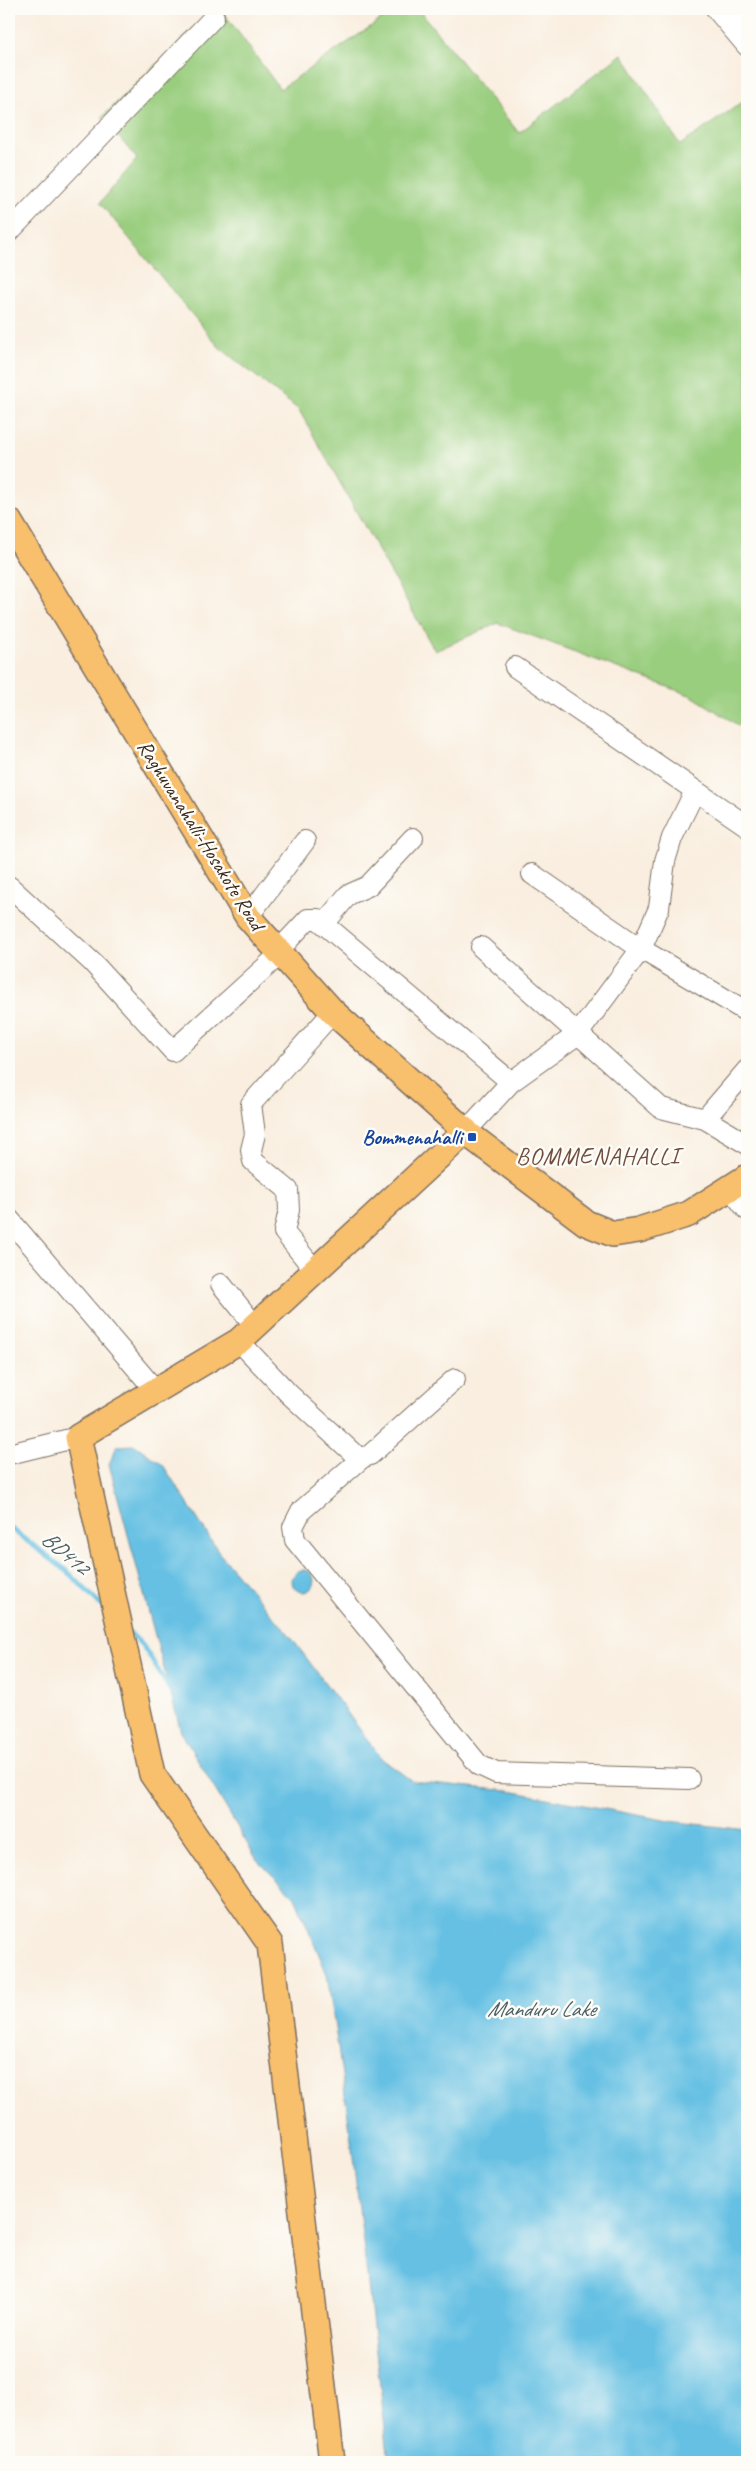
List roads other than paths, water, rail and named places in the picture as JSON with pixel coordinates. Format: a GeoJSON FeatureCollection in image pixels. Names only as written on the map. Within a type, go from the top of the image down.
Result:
{"type":"FeatureCollection","features":[{"type":"Feature","properties":{"kind":"main road","name":"Raghuvanahalli-Hosakote Road"},"geometry":{"type":"LineString","coordinates":[[9,521],[248,917],[333,1012],[466,1131],[586,1223],[613,1234],[640,1230],[689,1214],[739,1183]]}},
{"type":"Feature","properties":{"kind":"main road"},"geometry":{"type":"LineString","coordinates":[[332,2462],[270,1944],[152,1774],[78,1437],[247,1334],[313,1269],[466,1131]]}},
{"type":"Feature","properties":{"kind":"street"},"geometry":{"type":"LineString","coordinates":[[716,9],[747,46]]}},
{"type":"Feature","properties":{"kind":"street"},"geometry":{"type":"LineString","coordinates":[[740,9],[747,17]]}},
{"type":"Feature","properties":{"kind":"street"},"geometry":{"type":"LineString","coordinates":[[9,232],[214,17]]}},
{"type":"Feature","properties":{"kind":"street"},"geometry":{"type":"LineString","coordinates":[[515,667],[747,826]]}},
{"type":"Feature","properties":{"kind":"street"},"geometry":{"type":"LineString","coordinates":[[466,1131],[511,1082],[578,1034],[641,949],[659,908],[665,861],[672,838],[695,791]]}},
{"type":"Feature","properties":{"kind":"street"},"geometry":{"type":"LineString","coordinates":[[324,924],[348,895],[368,886],[413,838]]}},
{"type":"Feature","properties":{"kind":"street"},"geometry":{"type":"LineString","coordinates":[[248,917],[305,841]]}},
{"type":"Feature","properties":{"kind":"street"},"geometry":{"type":"LineString","coordinates":[[532,874],[641,949],[747,1012]]}},
{"type":"Feature","properties":{"kind":"street"},"geometry":{"type":"LineString","coordinates":[[9,886],[93,963],[173,1051],[279,953],[308,919],[318,919],[511,1082]]}},
{"type":"Feature","properties":{"kind":"street"},"geometry":{"type":"LineString","coordinates":[[481,947],[661,1108],[705,1119],[747,1144]]}},
{"type":"Feature","properties":{"kind":"street"},"geometry":{"type":"LineString","coordinates":[[313,1269],[284,1232],[289,1210],[288,1190],[253,1161],[251,1150],[255,1134],[251,1104],[333,1012]]}},
{"type":"Feature","properties":{"kind":"street"},"geometry":{"type":"LineString","coordinates":[[705,1119],[747,1070]]}},
{"type":"Feature","properties":{"kind":"street"},"geometry":{"type":"LineString","coordinates":[[739,1183],[747,1210]]}},
{"type":"Feature","properties":{"kind":"street"},"geometry":{"type":"LineString","coordinates":[[9,1219],[156,1391]]}},
{"type":"Feature","properties":{"kind":"street"},"geometry":{"type":"LineString","coordinates":[[221,1284],[247,1334],[289,1394],[353,1453],[362,1458]]}},
{"type":"Feature","properties":{"kind":"street"},"geometry":{"type":"LineString","coordinates":[[455,1379],[370,1455],[362,1458],[301,1511],[293,1527],[295,1540],[479,1765],[496,1773],[689,1779]]}},
{"type":"Feature","properties":{"kind":"street"},"geometry":{"type":"LineString","coordinates":[[9,1454],[78,1437]]}},
{"type":"Feature","properties":{"kind":"water","name":"Manduru Lake"},"geometry":{"type":"Polygon","coordinates":[[[135,1445],[163,1465],[220,1554],[287,1632],[382,1759],[412,1781],[509,1791],[669,1821],[747,1830],[747,2462],[389,2462],[348,2115],[327,1974],[295,1897],[257,1860],[181,1732],[109,1464],[117,1446],[135,1445]]]}},
{"type":"Feature","properties":{"kind":"water"},"geometry":{"type":"Polygon","coordinates":[[[303,1570],[311,1573],[314,1581],[311,1589],[303,1592],[295,1589],[292,1581],[295,1573],[303,1570]]]}},
{"type":"Feature","properties":{"kind":"waterway","name":"BD412"},"geometry":{"type":"LineString","coordinates":[[9,1527],[67,1571],[101,1605]]}},
{"type":"Feature","properties":{"kind":"waterway","name":"BD412"},"geometry":{"type":"LineString","coordinates":[[130,1633],[143,1646],[169,1688]]}},
{"type":"Feature","properties":{"kind":"place","name":"Bommenahalli"},"geometry":{"type":"Point","coordinates":[472,1137]}},
{"type":"Feature","properties":{"kind":"district","name":"BOMMENAHALLI"},"geometry":{"type":"Point","coordinates":[598,1156]}}]}
